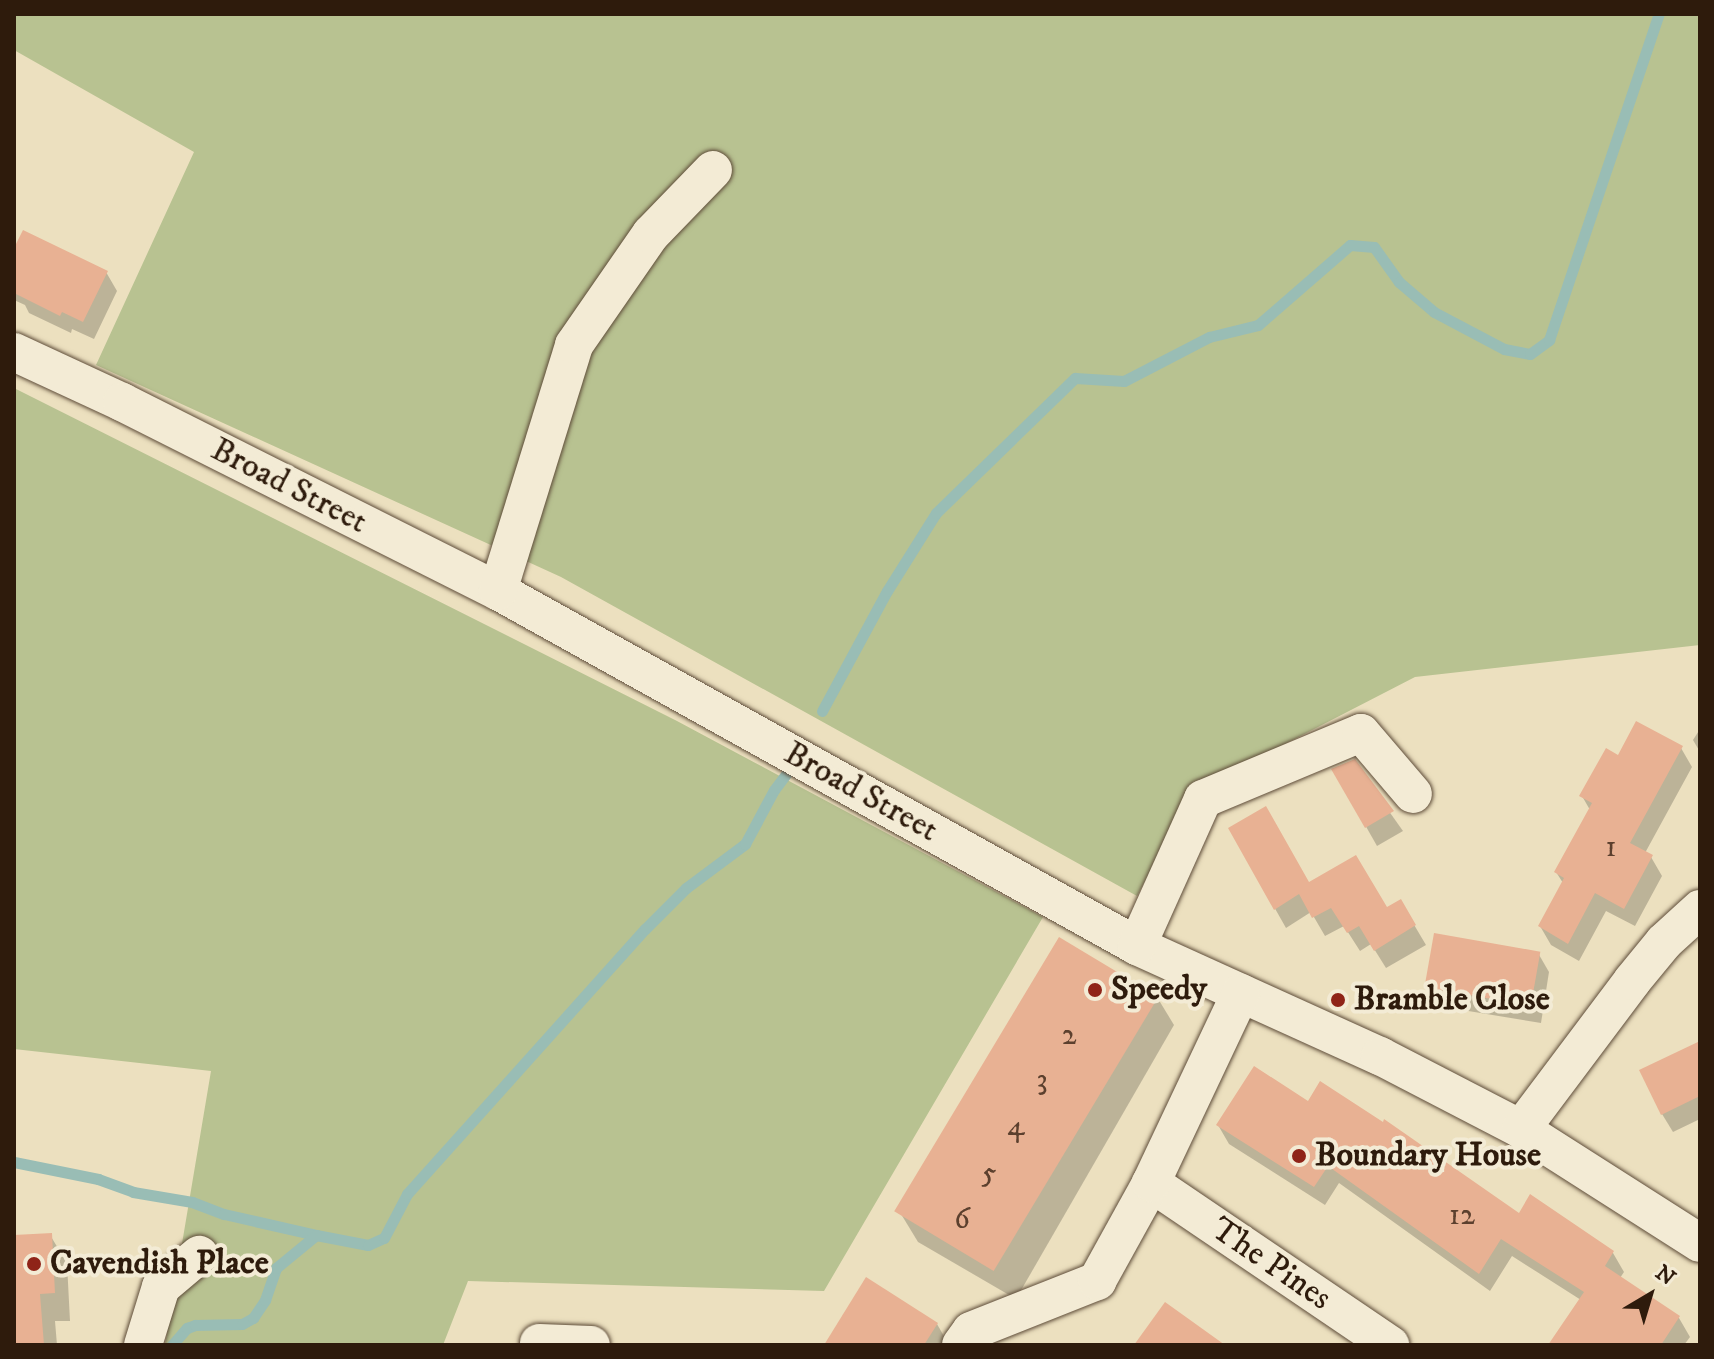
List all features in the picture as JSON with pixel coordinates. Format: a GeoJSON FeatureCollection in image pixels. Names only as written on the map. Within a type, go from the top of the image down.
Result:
{"type":"FeatureCollection","features":[{"type":"Feature","properties":{"kind":"street"},"geometry":{"type":"LineString","coordinates":[[498,591],[574,345],[651,234],[713,170]]}},
{"type":"Feature","properties":{"kind":"street","name":"Broad Street"},"geometry":{"type":"LineString","coordinates":[[14,352],[122,402],[498,591],[1137,946],[1380,1056],[1521,1129],[1700,1243]]}},
{"type":"Feature","properties":{"kind":"street"},"geometry":{"type":"LineString","coordinates":[[1137,946],[1203,799],[1361,733],[1413,794]]}},
{"type":"Feature","properties":{"kind":"street"},"geometry":{"type":"LineString","coordinates":[[1521,1129],[1632,981],[1664,942],[1700,909]]}},
{"type":"Feature","properties":{"kind":"street"},"geometry":{"type":"LineString","coordinates":[[961,1345],[971,1331],[1097,1281],[1151,1183],[1241,993]]}},
{"type":"Feature","properties":{"kind":"street","name":"The Pines"},"geometry":{"type":"LineString","coordinates":[[1151,1183],[1390,1345]]}},
{"type":"Feature","properties":{"kind":"street"},"geometry":{"type":"LineString","coordinates":[[143,1345],[161,1287],[199,1255]]}},
{"type":"Feature","properties":{"kind":"street"},"geometry":{"type":"LineString","coordinates":[[539,1343],[591,1345]]}},
{"type":"Feature","properties":{"kind":"green space"},"geometry":{"type":"Polygon","coordinates":[[[14,14],[1700,14],[1700,645],[1415,677],[1192,792],[1137,896],[561,577],[96,365],[194,152],[14,50],[14,14]]]}},
{"type":"Feature","properties":{"kind":"green space"},"geometry":{"type":"Polygon","coordinates":[[[14,388],[677,721],[1043,917],[824,1291],[468,1281],[443,1345],[165,1345],[211,1071],[14,1049],[14,388]]]}},
{"type":"Feature","properties":{"kind":"building"},"geometry":{"type":"Polygon","coordinates":[[[23,230],[108,271],[83,322],[62,312],[60,316],[14,293],[14,248],[23,230]]]}},
{"type":"Feature","properties":{"kind":"building"},"geometry":{"type":"Polygon","coordinates":[[[1636,721],[1683,746],[1630,843],[1653,855],[1624,909],[1595,893],[1568,944],[1538,926],[1564,878],[1554,872],[1592,803],[1579,796],[1606,748],[1618,755],[1636,721]]]}},
{"type":"Feature","properties":{"kind":"building"},"geometry":{"type":"Polygon","coordinates":[[[1355,759],[1394,811],[1365,828],[1331,769],[1355,759]]]}},
{"type":"Feature","properties":{"kind":"building"},"geometry":{"type":"Polygon","coordinates":[[[1266,806],[1309,882],[1356,855],[1387,907],[1401,899],[1416,925],[1374,951],[1359,926],[1347,933],[1331,908],[1312,918],[1299,894],[1274,910],[1228,828],[1266,806]]]}},
{"type":"Feature","properties":{"kind":"building"},"geometry":{"type":"Polygon","coordinates":[[[1434,933],[1540,952],[1531,1006],[1424,987],[1434,933]]]}},
{"type":"Feature","properties":{"kind":"building"},"geometry":{"type":"Polygon","coordinates":[[[1059,937],[1158,997],[994,1271],[894,1211],[1059,937]]]}},
{"type":"Feature","properties":{"kind":"building"},"geometry":{"type":"Polygon","coordinates":[[[1700,1041],[1700,1096],[1661,1115],[1639,1070],[1700,1041]]]}},
{"type":"Feature","properties":{"kind":"building"},"geometry":{"type":"Polygon","coordinates":[[[1254,1066],[1308,1101],[1320,1081],[1383,1122],[1384,1119],[1519,1213],[1530,1194],[1614,1251],[1605,1266],[1680,1316],[1661,1345],[1548,1345],[1584,1292],[1501,1239],[1479,1274],[1328,1166],[1314,1187],[1216,1125],[1254,1066]]]}},
{"type":"Feature","properties":{"kind":"building","name":"Cavendish Place"},"geometry":{"type":"Polygon","coordinates":[[[52,1233],[55,1293],[40,1294],[44,1345],[14,1345],[14,1235],[52,1233]]]}},
{"type":"Feature","properties":{"kind":"building"},"geometry":{"type":"Polygon","coordinates":[[[866,1277],[938,1323],[924,1345],[824,1345],[866,1277]]]}},
{"type":"Feature","properties":{"kind":"building"},"geometry":{"type":"Polygon","coordinates":[[[1165,1302],[1225,1345],[1134,1345],[1165,1302]]]}},
{"type":"Feature","properties":{"kind":"waterway"},"geometry":{"type":"LineString","coordinates":[[822,711],[887,591],[936,513],[1075,378],[1124,381],[1209,337],[1258,325],[1350,245],[1374,247],[1399,282],[1434,312],[1504,349],[1530,354],[1549,340],[1659,14]]}},
{"type":"Feature","properties":{"kind":"waterway"},"geometry":{"type":"LineString","coordinates":[[14,1162],[98,1179],[133,1192],[192,1202],[224,1214],[316,1235],[368,1245],[384,1238],[407,1194],[645,929],[686,888],[745,844],[774,790],[790,769]]}},
{"type":"Feature","properties":{"kind":"waterway"},"geometry":{"type":"LineString","coordinates":[[172,1345],[187,1328],[195,1325],[242,1324],[253,1318],[265,1300],[276,1268],[316,1235]]}},
{"type":"Feature","properties":{"kind":"place","name":"Speedy"},"geometry":{"type":"Point","coordinates":[1095,990]}},
{"type":"Feature","properties":{"kind":"place","name":"Bramble Close"},"geometry":{"type":"Point","coordinates":[1338,1000]}},
{"type":"Feature","properties":{"kind":"place","name":"Boundary House"},"geometry":{"type":"Point","coordinates":[1299,1156]}},
{"type":"Feature","properties":{"kind":"place","name":"Cavendish Place"},"geometry":{"type":"Point","coordinates":[34,1264]}}]}
